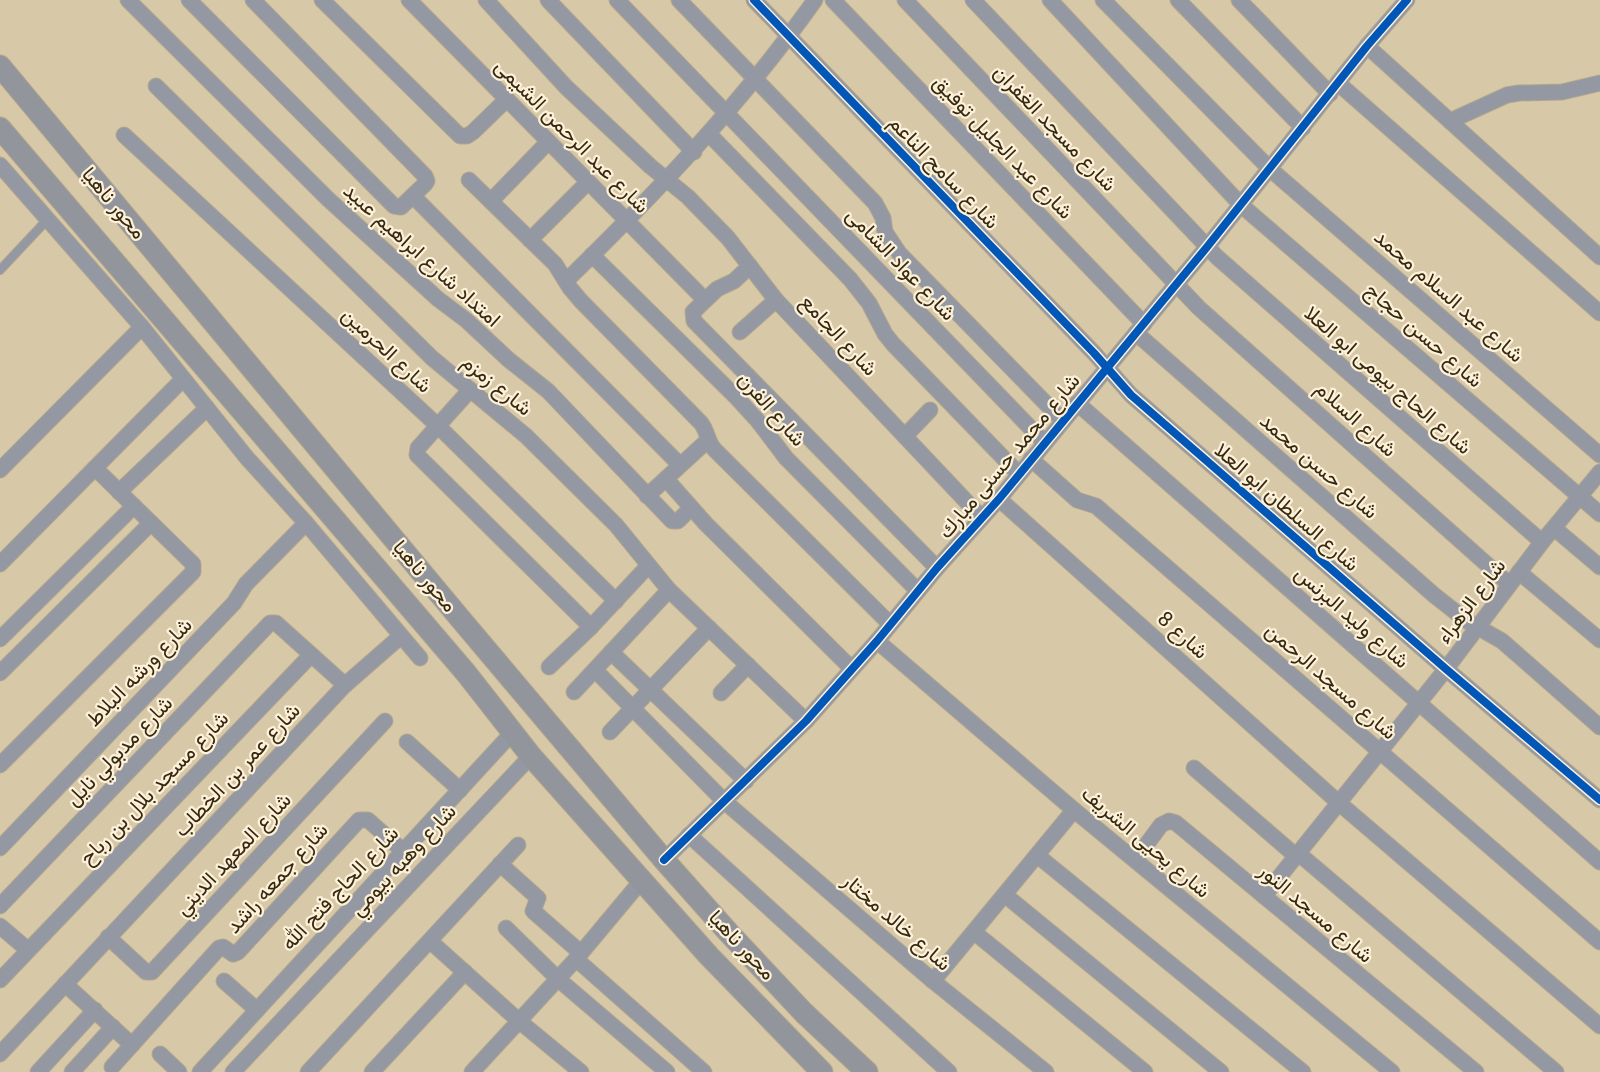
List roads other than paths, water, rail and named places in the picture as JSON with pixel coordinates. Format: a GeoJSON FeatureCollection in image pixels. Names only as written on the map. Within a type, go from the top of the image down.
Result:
{"type":"FeatureCollection","features":[{"type":"Feature","properties":{"kind":"main road","name":"محور ناهيا"},"geometry":{"type":"LineString","coordinates":[[0,66],[664,860],[804,1012],[867,1072]]}},
{"type":"Feature","properties":{"kind":"main road","name":"محور ناهيا"},"geometry":{"type":"LineString","coordinates":[[0,128],[466,673],[531,756],[709,956],[822,1072]]}},
{"type":"Feature","properties":{"kind":"main road"},"geometry":{"type":"LineString","coordinates":[[642,880],[664,860]]}},
{"type":"Feature","properties":{"kind":"street","name":"امتداد شارع ابراهيم عبيد"},"geometry":{"type":"LineString","coordinates":[[128,0],[328,199],[438,299],[459,314],[509,360],[548,391],[674,522],[691,508]]}},
{"type":"Feature","properties":{"kind":"street"},"geometry":{"type":"LineString","coordinates":[[189,0],[394,206],[401,207],[425,184],[427,181],[425,176],[253,0]]}},
{"type":"Feature","properties":{"kind":"street"},"geometry":{"type":"LineString","coordinates":[[322,0],[455,133],[467,136],[507,99]]}},
{"type":"Feature","properties":{"kind":"street","name":"شارع عبد الرحمن الشيمى"},"geometry":{"type":"LineString","coordinates":[[409,0],[705,300]]}},
{"type":"Feature","properties":{"kind":"street","name":"شارع الجامع"},"geometry":{"type":"LineString","coordinates":[[486,0],[566,87],[688,198],[721,232],[776,300],[982,518]]}},
{"type":"Feature","properties":{"kind":"street"},"geometry":{"type":"LineString","coordinates":[[548,0],[694,152]]}},
{"type":"Feature","properties":{"kind":"street","name":"شارع عواد الشامى"},"geometry":{"type":"LineString","coordinates":[[617,0],[1045,443]]}},
{"type":"Feature","properties":{"kind":"street"},"geometry":{"type":"LineString","coordinates":[[679,0],[875,203],[883,218],[885,232],[899,253],[1063,421]]}},
{"type":"Feature","properties":{"kind":"street","name":"شارع سامح الناعم"},"geometry":{"type":"LineString","coordinates":[[754,0],[1108,368]]}},
{"type":"Feature","properties":{"kind":"street"},"geometry":{"type":"LineString","coordinates":[[566,281],[694,152],[756,79],[815,0]]}},
{"type":"Feature","properties":{"kind":"street","name":"شارع عبد الجليل توفيق"},"geometry":{"type":"LineString","coordinates":[[833,0],[1140,329]]}},
{"type":"Feature","properties":{"kind":"street","name":"شارع مسجد الغفران"},"geometry":{"type":"LineString","coordinates":[[905,0],[1175,284]]}},
{"type":"Feature","properties":{"kind":"street","name":"شارع الحاج بيومى ابو العلا"},"geometry":{"type":"LineString","coordinates":[[973,0],[1230,269],[1542,542]]}},
{"type":"Feature","properties":{"kind":"street","name":"شارع حسن حجاج"},"geometry":{"type":"LineString","coordinates":[[1050,0],[1241,206],[1600,514]]}},
{"type":"Feature","properties":{"kind":"street","name":"شارع عبد السلام محمد"},"geometry":{"type":"LineString","coordinates":[[1103,0],[1270,169],[1600,455]]}},
{"type":"Feature","properties":{"kind":"street"},"geometry":{"type":"LineString","coordinates":[[1178,0],[1303,128]]}},
{"type":"Feature","properties":{"kind":"street"},"geometry":{"type":"LineString","coordinates":[[1239,0],[1334,89],[1600,313]]}},
{"type":"Feature","properties":{"kind":"street","name":"شارع محمد حسنى مبارك"},"geometry":{"type":"LineString","coordinates":[[664,860],[806,721],[999,499],[1241,206],[1367,46],[1407,0]]}},
{"type":"Feature","properties":{"kind":"street"},"geometry":{"type":"LineString","coordinates":[[1367,46],[1600,257]]}},
{"type":"Feature","properties":{"kind":"street"},"geometry":{"type":"LineString","coordinates":[[1450,121],[1507,95],[1562,92],[1600,83]]}},
{"type":"Feature","properties":{"kind":"street","name":"شارع زمزم"},"geometry":{"type":"LineString","coordinates":[[156,86],[420,346],[470,390],[508,419],[542,452],[616,525],[669,590],[806,721]]}},
{"type":"Feature","properties":{"kind":"street"},"geometry":{"type":"LineString","coordinates":[[709,134],[850,279],[869,303],[885,334],[1019,474]]}},
{"type":"Feature","properties":{"kind":"street","name":"شارع الحرمين"},"geometry":{"type":"LineString","coordinates":[[124,135],[438,426],[616,601]]}},
{"type":"Feature","properties":{"kind":"street"},"geometry":{"type":"LineString","coordinates":[[491,201],[548,142]]}},
{"type":"Feature","properties":{"kind":"street"},"geometry":{"type":"LineString","coordinates":[[0,165],[142,327],[247,458],[306,523],[420,658]]}},
{"type":"Feature","properties":{"kind":"street"},"geometry":{"type":"LineString","coordinates":[[469,180],[555,264],[581,301],[701,423],[715,450],[890,624]]}},
{"type":"Feature","properties":{"kind":"street"},"geometry":{"type":"LineString","coordinates":[[530,240],[588,183]]}},
{"type":"Feature","properties":{"kind":"street"},"geometry":{"type":"LineString","coordinates":[[413,196],[680,465]]}},
{"type":"Feature","properties":{"kind":"street","name":"شارع الفرن"},"geometry":{"type":"LineString","coordinates":[[592,255],[748,410],[786,458],[918,591]]}},
{"type":"Feature","properties":{"kind":"street"},"geometry":{"type":"LineString","coordinates":[[750,266],[734,280],[720,286],[693,312],[693,318],[704,332],[937,568]]}},
{"type":"Feature","properties":{"kind":"street","name":"شارع السلام"},"geometry":{"type":"LineString","coordinates":[[1175,284],[1199,308],[1514,578],[1600,640]]}},
{"type":"Feature","properties":{"kind":"street"},"geometry":{"type":"LineString","coordinates":[[740,332],[776,300]]}},
{"type":"Feature","properties":{"kind":"street"},"geometry":{"type":"LineString","coordinates":[[0,470],[142,327]]}},
{"type":"Feature","properties":{"kind":"street","name":"شارع حسن محمد"},"geometry":{"type":"LineString","coordinates":[[1140,329],[1434,595],[1514,652],[1600,727]]}},
{"type":"Feature","properties":{"kind":"street","name":"شارع السلطان ابو العلا"},"geometry":{"type":"LineString","coordinates":[[1108,368],[1131,395],[1600,800]]}},
{"type":"Feature","properties":{"kind":"street"},"geometry":{"type":"LineString","coordinates":[[0,564],[183,379]]}},
{"type":"Feature","properties":{"kind":"street"},"geometry":{"type":"LineString","coordinates":[[470,390],[418,448],[417,455],[591,627]]}},
{"type":"Feature","properties":{"kind":"street","name":"شارع وليد البرنس"},"geometry":{"type":"LineString","coordinates":[[1077,403],[1600,862]]}},
{"type":"Feature","properties":{"kind":"street"},"geometry":{"type":"LineString","coordinates":[[119,492],[207,408]]}},
{"type":"Feature","properties":{"kind":"street"},"geometry":{"type":"LineString","coordinates":[[905,436],[930,410]]}},
{"type":"Feature","properties":{"kind":"street"},"geometry":{"type":"LineString","coordinates":[[648,496],[708,440]]}},
{"type":"Feature","properties":{"kind":"street","name":"شارع مسجد الرحمن"},"geometry":{"type":"LineString","coordinates":[[1031,459],[1077,500],[1096,506],[1600,942]]}},
{"type":"Feature","properties":{"kind":"street"},"geometry":{"type":"LineString","coordinates":[[0,765],[193,572],[193,564],[95,468]]}},
{"type":"Feature","properties":{"kind":"street","name":"شارع الزهراء"},"geometry":{"type":"LineString","coordinates":[[1264,896],[1446,669],[1542,542],[1600,472]]}},
{"type":"Feature","properties":{"kind":"street"},"geometry":{"type":"LineString","coordinates":[[666,479],[691,508],[852,669]]}},
{"type":"Feature","properties":{"kind":"street","name":"شارع 8"},"geometry":{"type":"LineString","coordinates":[[999,499],[1339,803],[1600,1026]]}},
{"type":"Feature","properties":{"kind":"street"},"geometry":{"type":"LineString","coordinates":[[0,639],[134,506]]}},
{"type":"Feature","properties":{"kind":"street"},"geometry":{"type":"LineString","coordinates":[[0,673],[151,523]]}},
{"type":"Feature","properties":{"kind":"street","name":"شارع ورشه البلاط"},"geometry":{"type":"LineString","coordinates":[[0,848],[234,603],[246,584],[306,523]]}},
{"type":"Feature","properties":{"kind":"street"},"geometry":{"type":"LineString","coordinates":[[1554,528],[1600,567]]}},
{"type":"Feature","properties":{"kind":"street"},"geometry":{"type":"LineString","coordinates":[[549,667],[591,627],[648,566]]}},
{"type":"Feature","properties":{"kind":"street"},"geometry":{"type":"LineString","coordinates":[[574,692],[669,590]]}},
{"type":"Feature","properties":{"kind":"street","name":"شارع مدبولي نايل"},"geometry":{"type":"LineString","coordinates":[[0,906],[268,624],[276,623],[311,655]]}},
{"type":"Feature","properties":{"kind":"street"},"geometry":{"type":"LineString","coordinates":[[610,732],[709,628]]}},
{"type":"Feature","properties":{"kind":"street","name":"شارع عمر بن الخطاب"},"geometry":{"type":"LineString","coordinates":[[0,1054],[345,686],[401,636]]}},
{"type":"Feature","properties":{"kind":"street","name":"شارع يحيى الشريف"},"geometry":{"type":"LineString","coordinates":[[877,640],[1074,810],[1392,1072]]}},
{"type":"Feature","properties":{"kind":"street"},"geometry":{"type":"LineString","coordinates":[[611,652],[746,781]]}},
{"type":"Feature","properties":{"kind":"street"},"geometry":{"type":"LineString","coordinates":[[311,655],[345,686]]}},
{"type":"Feature","properties":{"kind":"street","name":"شارع مسجد بلال بن رباح"},"geometry":{"type":"LineString","coordinates":[[0,980],[311,655]]}},
{"type":"Feature","properties":{"kind":"street"},"geometry":{"type":"LineString","coordinates":[[721,693],[748,665]]}},
{"type":"Feature","properties":{"kind":"street","name":"شارع خالد مختار"},"geometry":{"type":"LineString","coordinates":[[594,670],[724,801],[933,981],[1046,1072]]}},
{"type":"Feature","properties":{"kind":"street","name":"شارع المعهد الديني"},"geometry":{"type":"LineString","coordinates":[[108,938],[146,972],[152,972],[384,721]]}},
{"type":"Feature","properties":{"kind":"street","name":"شارع الحاج فتح الله"},"geometry":{"type":"LineString","coordinates":[[200,1072],[512,733]]}},
{"type":"Feature","properties":{"kind":"street"},"geometry":{"type":"LineString","coordinates":[[406,742],[460,790]]}},
{"type":"Feature","properties":{"kind":"street","name":"شارع وهبه بيومي"},"geometry":{"type":"LineString","coordinates":[[232,1072],[531,756]]}},
{"type":"Feature","properties":{"kind":"street"},"geometry":{"type":"LineString","coordinates":[[1194,768],[1556,1072]]}},
{"type":"Feature","properties":{"kind":"street"},"geometry":{"type":"LineString","coordinates":[[933,981],[1074,810]]}},
{"type":"Feature","properties":{"kind":"street","name":"شارع جمعه راشد"},"geometry":{"type":"LineString","coordinates":[[115,1070],[132,1045],[220,947],[233,954],[238,952],[359,820],[368,820],[403,851]]}},
{"type":"Feature","properties":{"kind":"street","name":"شارع مسجد النور"},"geometry":{"type":"LineString","coordinates":[[1135,860],[1161,825],[1173,822],[1476,1072]]}},
{"type":"Feature","properties":{"kind":"street"},"geometry":{"type":"LineString","coordinates":[[688,835],[949,1072]]}},
{"type":"Feature","properties":{"kind":"street"},"geometry":{"type":"LineString","coordinates":[[308,1072],[518,845]]}},
{"type":"Feature","properties":{"kind":"street"},"geometry":{"type":"LineString","coordinates":[[1038,856],[1303,1072]]}},
{"type":"Feature","properties":{"kind":"street"},"geometry":{"type":"LineString","coordinates":[[500,864],[538,898],[533,911],[578,956],[704,1072]]}},
{"type":"Feature","properties":{"kind":"street"},"geometry":{"type":"LineString","coordinates":[[472,1072],[558,979],[642,880]]}},
{"type":"Feature","properties":{"kind":"street"},"geometry":{"type":"LineString","coordinates":[[1005,895],[1221,1072]]}},
{"type":"Feature","properties":{"kind":"street"},"geometry":{"type":"LineString","coordinates":[[0,926],[28,950]]}},
{"type":"Feature","properties":{"kind":"street"},"geometry":{"type":"LineString","coordinates":[[506,928],[558,979],[667,1072]]}},
{"type":"Feature","properties":{"kind":"street"},"geometry":{"type":"LineString","coordinates":[[974,932],[1144,1072]]}},
{"type":"Feature","properties":{"kind":"street"},"geometry":{"type":"LineString","coordinates":[[430,941],[519,1021],[581,1072]]}},
{"type":"Feature","properties":{"kind":"street"},"geometry":{"type":"LineString","coordinates":[[372,1072],[465,972]]}},
{"type":"Feature","properties":{"kind":"street"},"geometry":{"type":"LineString","coordinates":[[224,981],[257,1010]]}},
{"type":"Feature","properties":{"kind":"street"},"geometry":{"type":"LineString","coordinates":[[65,984],[132,1045]]}},
{"type":"Feature","properties":{"kind":"street"},"geometry":{"type":"LineString","coordinates":[[38,1072],[95,1010]]}},
{"type":"Feature","properties":{"kind":"street"},"geometry":{"type":"LineString","coordinates":[[72,1072],[113,1027]]}},
{"type":"Feature","properties":{"kind":"street"},"geometry":{"type":"LineString","coordinates":[[93,1049],[115,1070]]}},
{"type":"Feature","properties":{"kind":"street"},"geometry":{"type":"LineString","coordinates":[[160,1054],[179,1072]]}},
{"type":"Feature","properties":{"kind":"lane"},"geometry":{"type":"LineString","coordinates":[[0,270],[47,220]]}}]}
